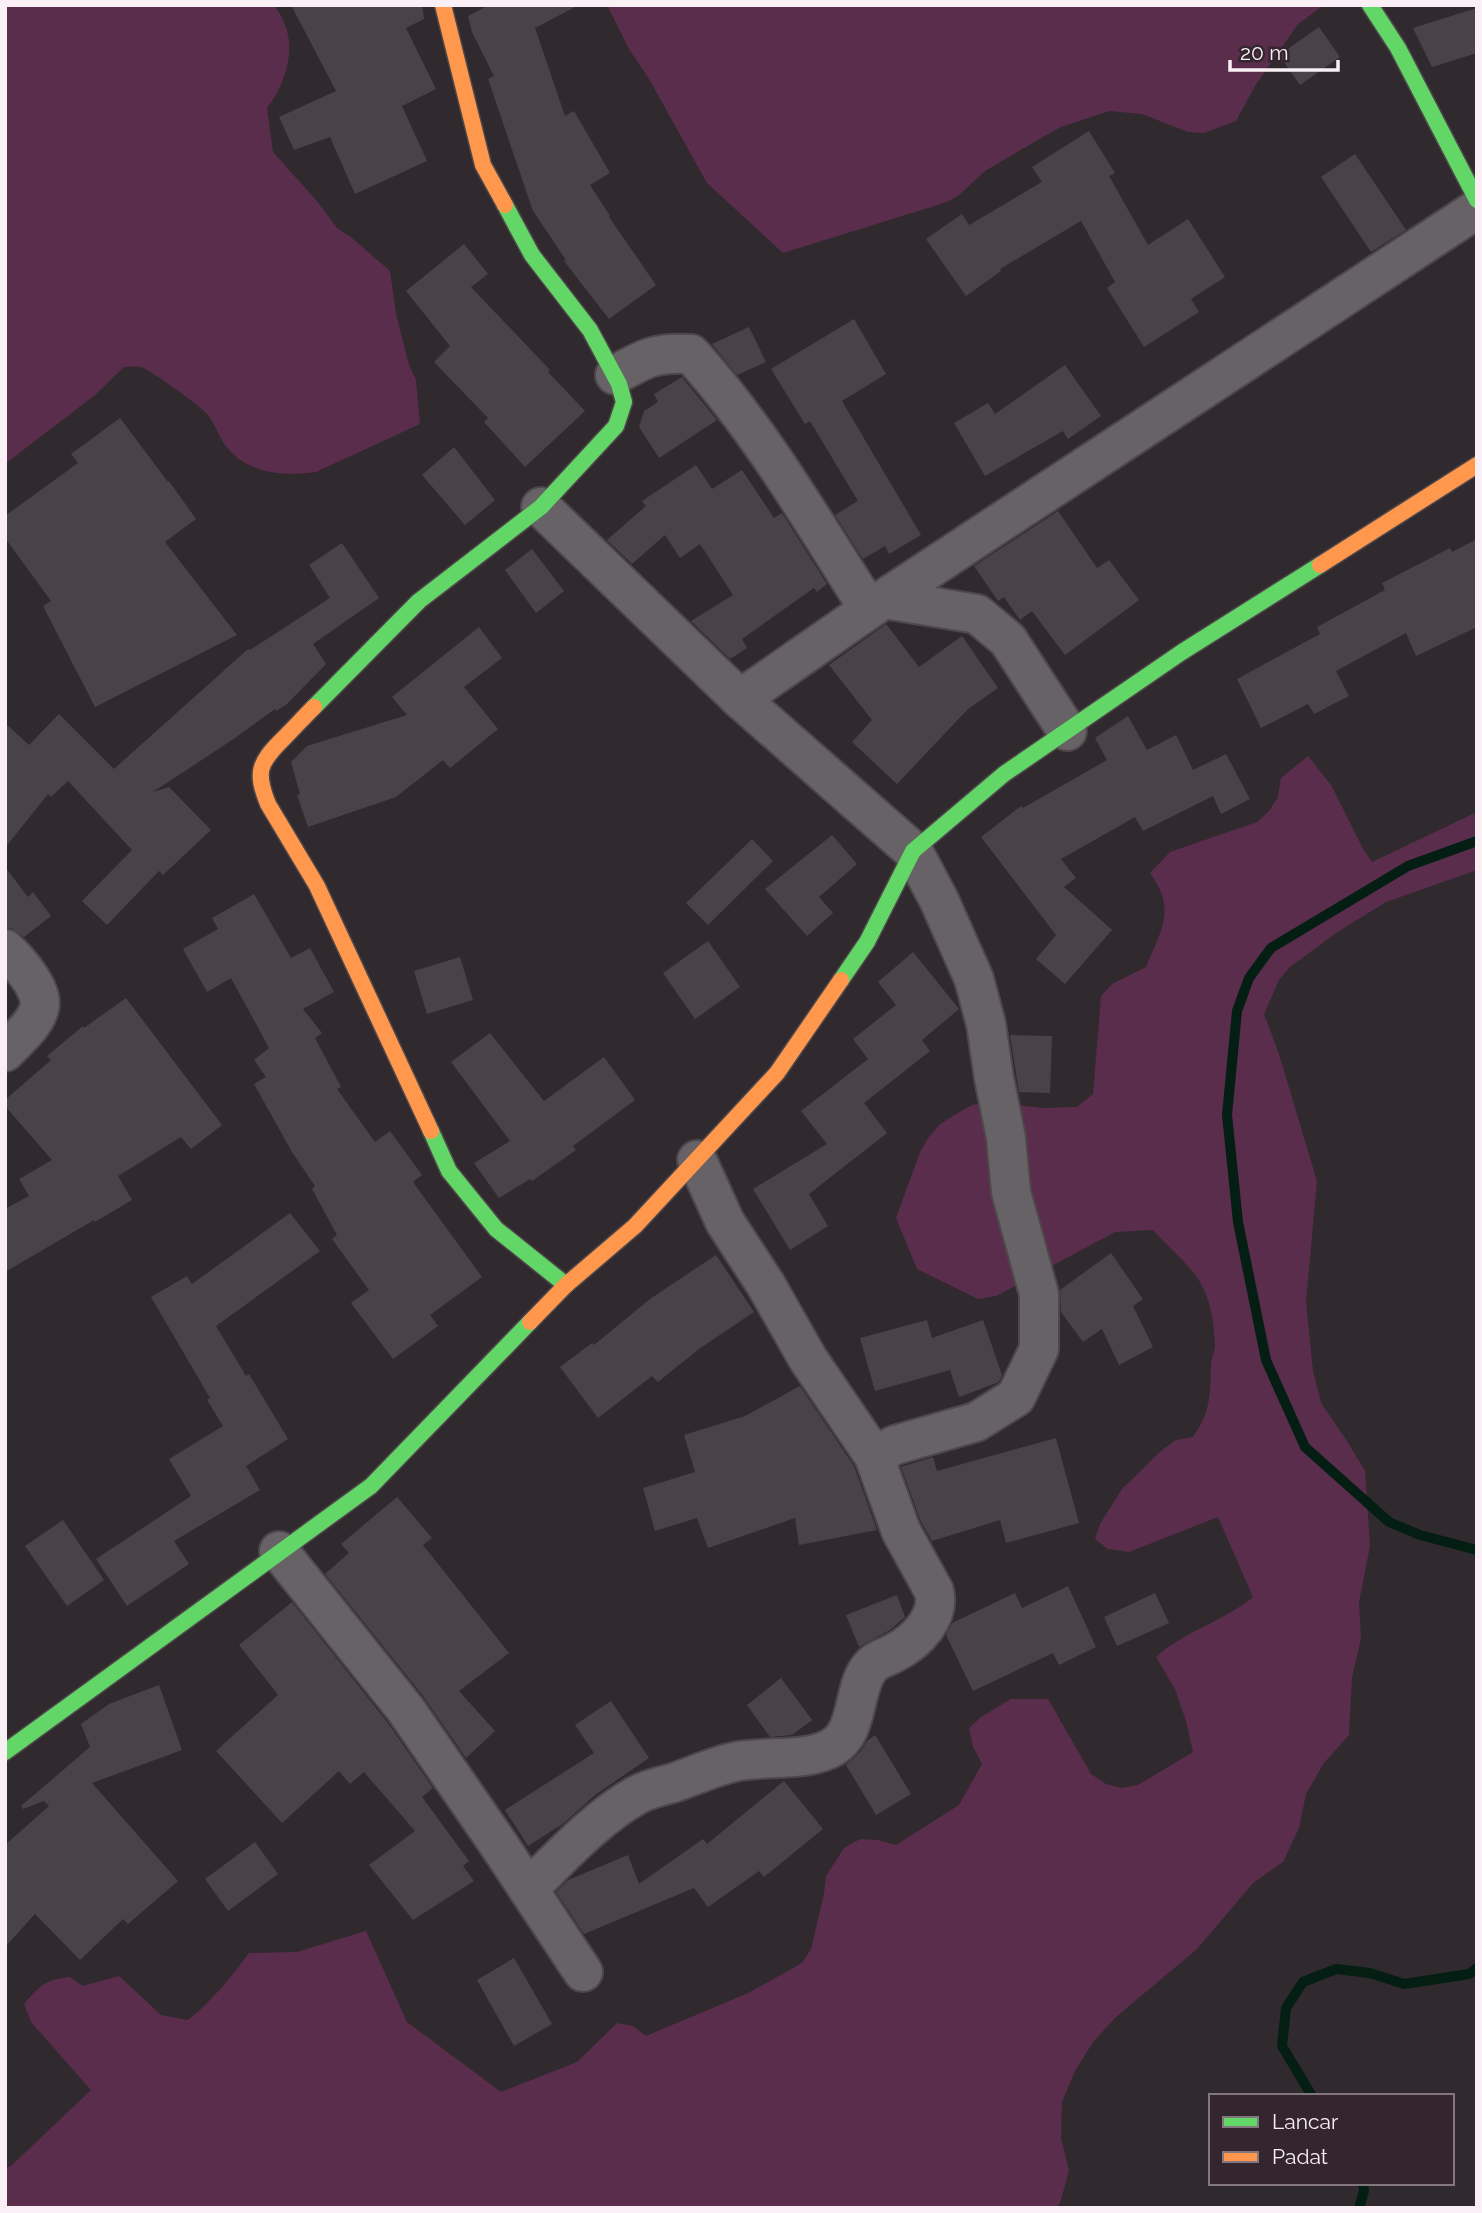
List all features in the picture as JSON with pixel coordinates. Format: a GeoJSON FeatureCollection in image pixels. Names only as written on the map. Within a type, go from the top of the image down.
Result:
{"type":"FeatureCollection","features":[{"type":"Feature","properties":{"kind":"street"},"geometry":{"type":"LineString","coordinates":[[443,5],[483,165],[532,255],[590,330],[619,383],[624,402],[616,426],[541,507],[419,601],[266,756],[261,765],[260,776],[268,804],[317,886],[449,1171],[496,1229],[566,1285]]}},
{"type":"Feature","properties":{"kind":"street"},"geometry":{"type":"LineString","coordinates":[[1370,5],[1398,48],[1477,200]]}},
{"type":"Feature","properties":{"kind":"street"},"geometry":{"type":"LineString","coordinates":[[740,699],[876,604],[1477,209]]}},
{"type":"Feature","properties":{"kind":"street"},"geometry":{"type":"LineString","coordinates":[[615,375],[647,357],[669,353],[691,354],[759,438],[876,604],[977,614],[1008,639],[1067,731]]}},
{"type":"Feature","properties":{"kind":"street"},"geometry":{"type":"LineString","coordinates":[[5,1752],[371,1486],[566,1285],[635,1226],[776,1073],[867,942],[913,851],[1003,774],[1182,652],[1477,465]]}},
{"type":"Feature","properties":{"kind":"street"},"geometry":{"type":"LineString","coordinates":[[541,507],[740,699],[913,851],[939,900],[974,979],[986,1024],[1006,1138],[1011,1192],[1039,1294],[1039,1349],[1016,1397],[976,1422],[895,1444],[874,1456]]}},
{"type":"Feature","properties":{"kind":"street"},"geometry":{"type":"LineString","coordinates":[[5,949],[33,981],[40,1007],[30,1025],[5,1052]]}},
{"type":"Feature","properties":{"kind":"street"},"geometry":{"type":"LineString","coordinates":[[528,1889],[590,1831],[639,1794],[736,1762],[779,1759],[826,1751],[837,1745],[845,1735],[871,1666],[910,1644],[926,1627],[934,1612],[934,1591],[901,1531],[874,1456],[808,1360],[766,1285],[725,1222],[697,1160]]}},
{"type":"Feature","properties":{"kind":"street"},"geometry":{"type":"LineString","coordinates":[[279,1551],[406,1710],[583,1972]]}},
{"type":"Feature","properties":{"kind":"shaded area"},"geometry":{"type":"Polygon","coordinates":[[[5,5],[274,5],[288,35],[289,57],[279,90],[267,108],[273,152],[337,228],[390,271],[396,314],[409,365],[416,380],[420,424],[316,472],[277,473],[252,466],[231,452],[207,414],[186,396],[141,367],[124,367],[95,395],[5,464],[5,5]]]}},
{"type":"Feature","properties":{"kind":"shaded area"},"geometry":{"type":"Polygon","coordinates":[[[607,5],[1324,5],[1298,24],[1255,86],[1236,121],[1204,133],[1188,132],[1142,114],[1109,111],[1048,134],[985,171],[958,196],[944,203],[783,253],[707,183],[649,79],[629,49],[607,5]]]}},
{"type":"Feature","properties":{"kind":"shaded area"},"geometry":{"type":"Polygon","coordinates":[[[1308,756],[1331,785],[1372,862],[1477,812],[1477,870],[1386,902],[1336,933],[1290,967],[1279,980],[1264,1014],[1279,1054],[1317,1181],[1306,1302],[1313,1371],[1321,1403],[1365,1471],[1370,1546],[1359,1602],[1361,1639],[1352,1677],[1349,1735],[1324,1763],[1306,1794],[1299,1828],[1283,1862],[1253,1883],[1197,1949],[1116,2017],[1093,2042],[1075,2071],[1062,2102],[1061,2138],[1069,2171],[1060,2203],[1056,2208],[5,2208],[5,2168],[11,2166],[91,2090],[31,2022],[24,2004],[39,1988],[54,1980],[70,1977],[83,1986],[119,1976],[161,2015],[188,2020],[213,1997],[249,1953],[297,1952],[366,1931],[407,2022],[501,2092],[577,2062],[617,2023],[633,2026],[646,2036],[748,1993],[802,1963],[811,1949],[826,1876],[844,1848],[860,1839],[896,1845],[959,1805],[982,1764],[973,1747],[969,1728],[981,1717],[1011,1699],[1048,1699],[1091,1774],[1106,1784],[1122,1788],[1138,1785],[1193,1752],[1175,1689],[1156,1657],[1179,1640],[1253,1597],[1218,1517],[1129,1552],[1108,1549],[1095,1539],[1100,1524],[1122,1489],[1162,1450],[1176,1440],[1193,1437],[1203,1419],[1208,1403],[1215,1345],[1211,1312],[1200,1282],[1185,1262],[1153,1230],[1115,1232],[996,1296],[978,1299],[917,1269],[896,1218],[920,1152],[928,1138],[939,1125],[956,1114],[972,1105],[989,1102],[1043,1108],[1077,1107],[1093,1094],[1101,996],[1112,984],[1146,967],[1164,920],[1163,898],[1150,873],[1170,852],[1257,822],[1269,811],[1278,797],[1281,778],[1308,756]]]}},
{"type":"Feature","properties":{"kind":"building"},"geometry":{"type":"Polygon","coordinates":[[[291,5],[422,5],[424,19],[406,28],[436,89],[402,106],[427,161],[355,194],[330,137],[294,150],[279,117],[336,91],[291,5]]]}},
{"type":"Feature","properties":{"kind":"building"},"geometry":{"type":"Polygon","coordinates":[[[489,5],[579,5],[535,28],[565,116],[574,111],[610,173],[590,185],[656,285],[609,319],[564,261],[566,260],[533,211],[488,79],[494,76],[472,32],[468,16],[489,5]]]}},
{"type":"Feature","properties":{"kind":"building"},"geometry":{"type":"Polygon","coordinates":[[[1477,8],[1477,53],[1432,67],[1413,28],[1477,8]]]}},
{"type":"Feature","properties":{"kind":"building"},"geometry":{"type":"Polygon","coordinates":[[[1319,27],[1340,57],[1300,85],[1279,55],[1319,27]]]}},
{"type":"Feature","properties":{"kind":"building"},"geometry":{"type":"Polygon","coordinates":[[[1089,131],[1115,173],[1109,176],[1148,245],[1188,219],[1225,277],[1191,299],[1199,312],[1144,347],[1107,288],[1115,282],[1081,221],[1000,269],[1001,271],[966,296],[926,239],[962,214],[969,225],[1042,182],[1032,167],[1089,131]]]}},
{"type":"Feature","properties":{"kind":"building"},"geometry":{"type":"Polygon","coordinates":[[[1355,154],[1406,230],[1371,252],[1321,177],[1355,154]]]}},
{"type":"Feature","properties":{"kind":"building"},"geometry":{"type":"Polygon","coordinates":[[[464,244],[488,274],[471,287],[585,411],[525,467],[484,422],[488,418],[434,362],[450,346],[406,291],[464,244]]]}},
{"type":"Feature","properties":{"kind":"building"},"geometry":{"type":"Polygon","coordinates":[[[854,319],[886,374],[842,401],[921,535],[889,554],[885,546],[863,559],[835,515],[858,501],[810,421],[805,424],[771,369],[854,319]]]}},
{"type":"Feature","properties":{"kind":"building"},"geometry":{"type":"Polygon","coordinates":[[[749,327],[766,362],[737,375],[712,344],[749,327]]]}},
{"type":"Feature","properties":{"kind":"building"},"geometry":{"type":"Polygon","coordinates":[[[1065,365],[1101,416],[1068,439],[1063,431],[985,476],[954,423],[988,403],[995,414],[1065,365]]]}},
{"type":"Feature","properties":{"kind":"building"},"geometry":{"type":"Polygon","coordinates":[[[682,377],[717,420],[659,458],[639,427],[644,411],[658,402],[654,394],[682,377]]]}},
{"type":"Feature","properties":{"kind":"building"},"geometry":{"type":"Polygon","coordinates":[[[120,418],[196,519],[165,542],[237,635],[95,707],[43,606],[51,601],[5,538],[5,516],[78,463],[71,454],[120,418]]]}},
{"type":"Feature","properties":{"kind":"building"},"geometry":{"type":"Polygon","coordinates":[[[454,447],[495,500],[465,525],[422,475],[454,447]]]}},
{"type":"Feature","properties":{"kind":"building"},"geometry":{"type":"Polygon","coordinates":[[[696,465],[712,489],[742,470],[774,518],[782,513],[827,584],[817,592],[814,588],[742,639],[747,648],[730,659],[691,621],[733,595],[700,544],[680,558],[665,535],[632,564],[607,540],[646,506],[642,501],[696,465]]]}},
{"type":"Feature","properties":{"kind":"building"},"geometry":{"type":"Polygon","coordinates":[[[1058,511],[1097,568],[1109,560],[1139,600],[1065,655],[1032,611],[1020,620],[1004,597],[998,601],[974,566],[1058,511]]]}},
{"type":"Feature","properties":{"kind":"building"},"geometry":{"type":"Polygon","coordinates":[[[1477,539],[1477,627],[1416,656],[1406,633],[1336,671],[1349,696],[1314,714],[1308,704],[1261,728],[1237,679],[1320,634],[1317,627],[1385,590],[1382,583],[1450,548],[1452,552],[1477,539]]]}},
{"type":"Feature","properties":{"kind":"building"},"geometry":{"type":"Polygon","coordinates":[[[342,543],[379,598],[313,644],[326,664],[286,705],[276,711],[275,709],[153,792],[169,787],[211,830],[163,875],[159,871],[107,925],[82,901],[132,850],[68,781],[51,797],[48,794],[5,848],[5,723],[29,745],[59,714],[114,769],[248,649],[330,598],[309,565],[342,543]]]}},
{"type":"Feature","properties":{"kind":"building"},"geometry":{"type":"Polygon","coordinates":[[[532,549],[564,591],[536,613],[505,570],[532,549]]]}},
{"type":"Feature","properties":{"kind":"building"},"geometry":{"type":"Polygon","coordinates":[[[886,624],[919,667],[962,636],[998,688],[968,709],[897,784],[852,742],[872,720],[829,665],[886,624]]]}},
{"type":"Feature","properties":{"kind":"building"},"geometry":{"type":"Polygon","coordinates":[[[479,627],[502,658],[464,687],[498,729],[450,768],[443,760],[396,797],[308,827],[297,795],[300,794],[291,762],[307,746],[407,715],[392,697],[479,627]]]}},
{"type":"Feature","properties":{"kind":"building"},"geometry":{"type":"Polygon","coordinates":[[[1128,716],[1147,750],[1176,735],[1193,770],[1226,754],[1250,799],[1221,814],[1213,796],[1143,831],[1135,817],[1061,859],[1076,878],[1064,887],[1112,930],[1065,984],[1036,959],[1056,935],[981,837],[1021,806],[1023,808],[1107,760],[1095,738],[1128,716]]]}},
{"type":"Feature","properties":{"kind":"building"},"geometry":{"type":"Polygon","coordinates":[[[832,835],[857,864],[819,897],[833,913],[807,936],[765,889],[832,835]]]}},
{"type":"Feature","properties":{"kind":"building"},"geometry":{"type":"Polygon","coordinates":[[[752,839],[773,861],[708,925],[686,903],[752,839]]]}},
{"type":"Feature","properties":{"kind":"building"},"geometry":{"type":"Polygon","coordinates":[[[5,867],[28,897],[33,892],[51,916],[24,937],[11,928],[5,928],[5,867]]]}},
{"type":"Feature","properties":{"kind":"building"},"geometry":{"type":"Polygon","coordinates":[[[254,894],[291,958],[310,948],[334,992],[303,1009],[322,1033],[315,1038],[341,1087],[337,1089],[375,1142],[390,1131],[422,1175],[413,1182],[482,1277],[430,1315],[438,1326],[393,1359],[351,1303],[369,1290],[332,1239],[337,1235],[312,1189],[315,1186],[292,1152],[254,1084],[266,1077],[254,1060],[269,1048],[231,978],[207,992],[183,949],[218,929],[212,918],[254,894]]]}},
{"type":"Feature","properties":{"kind":"building"},"geometry":{"type":"Polygon","coordinates":[[[708,941],[740,987],[695,1019],[663,973],[708,941]]]}},
{"type":"Feature","properties":{"kind":"building"},"geometry":{"type":"Polygon","coordinates":[[[913,952],[959,1009],[922,1040],[930,1051],[864,1103],[887,1133],[809,1194],[828,1226],[790,1250],[753,1189],[827,1144],[801,1111],[868,1059],[853,1039],[896,1005],[878,982],[913,952]]]}},
{"type":"Feature","properties":{"kind":"building"},"geometry":{"type":"Polygon","coordinates":[[[460,957],[473,1000],[427,1014],[414,971],[460,957]]]}},
{"type":"Feature","properties":{"kind":"building"},"geometry":{"type":"Polygon","coordinates":[[[126,998],[222,1125],[191,1149],[181,1137],[118,1176],[132,1200],[5,1272],[5,1209],[29,1196],[19,1179],[52,1160],[5,1106],[5,1100],[51,1060],[47,1056],[83,1026],[84,1028],[126,998]]]}},
{"type":"Feature","properties":{"kind":"building"},"geometry":{"type":"Polygon","coordinates":[[[490,1033],[544,1101],[604,1057],[635,1100],[573,1146],[576,1150],[532,1181],[530,1179],[499,1198],[474,1163],[510,1141],[451,1062],[490,1033]]]}},
{"type":"Feature","properties":{"kind":"building"},"geometry":{"type":"Polygon","coordinates":[[[1010,1035],[1052,1036],[1050,1093],[1019,1092],[1010,1035]]]}},
{"type":"Feature","properties":{"kind":"building"},"geometry":{"type":"Polygon","coordinates":[[[290,1213],[320,1251],[216,1326],[288,1439],[246,1466],[260,1490],[174,1541],[189,1564],[127,1606],[96,1559],[191,1496],[169,1459],[223,1426],[207,1400],[210,1398],[151,1297],[187,1276],[192,1284],[290,1213]]]}},
{"type":"Feature","properties":{"kind":"building"},"geometry":{"type":"Polygon","coordinates":[[[1111,1253],[1143,1299],[1133,1306],[1153,1347],[1119,1365],[1102,1329],[1083,1342],[1061,1312],[1060,1290],[1111,1253]]]}},
{"type":"Feature","properties":{"kind":"building"},"geometry":{"type":"Polygon","coordinates":[[[716,1255],[754,1312],[699,1349],[658,1382],[652,1376],[598,1418],[560,1367],[592,1343],[594,1345],[650,1299],[716,1255]]]}},
{"type":"Feature","properties":{"kind":"building"},"geometry":{"type":"Polygon","coordinates":[[[927,1320],[932,1338],[983,1320],[1002,1375],[999,1382],[959,1397],[950,1370],[875,1391],[860,1338],[927,1320]]]}},
{"type":"Feature","properties":{"kind":"building"},"geometry":{"type":"Polygon","coordinates":[[[800,1386],[854,1466],[877,1530],[799,1545],[795,1518],[708,1548],[697,1518],[655,1531],[643,1488],[695,1472],[684,1435],[745,1416],[800,1386]]]}},
{"type":"Feature","properties":{"kind":"building"},"geometry":{"type":"Polygon","coordinates":[[[1056,1438],[1079,1523],[1006,1543],[1000,1520],[932,1541],[921,1522],[901,1467],[933,1457],[937,1471],[1056,1438]]]}},
{"type":"Feature","properties":{"kind":"building"},"geometry":{"type":"Polygon","coordinates":[[[397,1497],[432,1538],[423,1545],[509,1653],[459,1691],[495,1731],[466,1758],[423,1696],[325,1574],[349,1553],[341,1544],[397,1497]]]}},
{"type":"Feature","properties":{"kind":"building"},"geometry":{"type":"Polygon","coordinates":[[[63,1520],[104,1580],[67,1606],[25,1546],[63,1520]]]}},
{"type":"Feature","properties":{"kind":"building"},"geometry":{"type":"Polygon","coordinates":[[[1068,1586],[1096,1647],[1059,1665],[1053,1653],[973,1691],[946,1635],[952,1623],[1015,1593],[1022,1608],[1068,1586]]]}},
{"type":"Feature","properties":{"kind":"building"},"geometry":{"type":"Polygon","coordinates":[[[1155,1593],[1169,1623],[1117,1646],[1104,1617],[1155,1593]]]}},
{"type":"Feature","properties":{"kind":"building"},"geometry":{"type":"Polygon","coordinates":[[[897,1595],[905,1617],[890,1630],[859,1647],[846,1615],[897,1595]]]}},
{"type":"Feature","properties":{"kind":"building"},"geometry":{"type":"Polygon","coordinates":[[[292,1602],[388,1723],[433,1788],[422,1797],[469,1861],[463,1866],[474,1881],[413,1920],[369,1865],[415,1831],[364,1772],[350,1784],[339,1771],[282,1823],[216,1751],[278,1695],[239,1645],[292,1602]]]}},
{"type":"Feature","properties":{"kind":"building"},"geometry":{"type":"Polygon","coordinates":[[[781,1678],[812,1720],[792,1735],[770,1737],[747,1705],[781,1678]]]}},
{"type":"Feature","properties":{"kind":"building"},"geometry":{"type":"Polygon","coordinates":[[[159,1685],[182,1750],[92,1783],[178,1881],[128,1924],[123,1919],[80,1960],[35,1914],[5,1947],[5,1845],[49,1806],[44,1801],[23,1809],[21,1806],[90,1747],[81,1724],[109,1704],[159,1685]]]}},
{"type":"Feature","properties":{"kind":"building"},"geometry":{"type":"Polygon","coordinates":[[[611,1701],[649,1758],[595,1795],[564,1823],[528,1846],[505,1810],[594,1753],[575,1725],[611,1701]]]}},
{"type":"Feature","properties":{"kind":"building"},"geometry":{"type":"Polygon","coordinates":[[[875,1735],[911,1794],[876,1815],[846,1765],[875,1735]]]}},
{"type":"Feature","properties":{"kind":"building"},"geometry":{"type":"Polygon","coordinates":[[[784,1781],[823,1829],[764,1877],[759,1871],[708,1907],[694,1888],[584,1934],[556,1892],[568,1880],[628,1855],[639,1884],[703,1839],[707,1844],[784,1781]]]}},
{"type":"Feature","properties":{"kind":"building"},"geometry":{"type":"Polygon","coordinates":[[[255,1842],[278,1874],[228,1911],[205,1879],[255,1842]]]}},
{"type":"Feature","properties":{"kind":"building"},"geometry":{"type":"Polygon","coordinates":[[[514,1958],[552,2024],[514,2046],[477,1980],[514,1958]]]}},
{"type":"Feature","properties":{"kind":"waterway"},"geometry":{"type":"LineString","coordinates":[[1477,841],[1408,866],[1271,948],[1249,978],[1237,1011],[1227,1115],[1238,1222],[1266,1360],[1305,1447],[1389,1522],[1420,1535],[1477,1550]]}},
{"type":"Feature","properties":{"kind":"waterway"},"geometry":{"type":"LineString","coordinates":[[1311,2094],[1282,2046],[1286,2008],[1303,1982],[1336,1969],[1370,1973],[1404,1984],[1469,1974],[1477,1968]]}},
{"type":"Feature","properties":{"kind":"waterway"},"geometry":{"type":"LineString","coordinates":[[1359,2208],[1363,2185]]}},
{"type":"Feature","properties":{"kind":"traffic: fast"},"geometry":{"type":"LineString","coordinates":[[1370,5],[1398,48],[1477,200]]}},
{"type":"Feature","properties":{"kind":"traffic: fast"},"geometry":{"type":"LineString","coordinates":[[314,707],[419,601],[541,507],[616,426],[624,402],[619,384],[590,330],[532,255],[505,205]]}},
{"type":"Feature","properties":{"kind":"traffic: fast"},"geometry":{"type":"LineString","coordinates":[[841,980],[867,942],[913,851],[1004,774],[1182,652],[1320,565]]}},
{"type":"Feature","properties":{"kind":"traffic: fast"},"geometry":{"type":"LineString","coordinates":[[431,1131],[449,1171],[496,1229],[566,1285]]}},
{"type":"Feature","properties":{"kind":"traffic: fast"},"geometry":{"type":"LineString","coordinates":[[5,1752],[371,1486],[530,1322]]}},
{"type":"Feature","properties":{"kind":"traffic: slow"},"geometry":{"type":"LineString","coordinates":[[443,5],[483,165],[505,205]]}},
{"type":"Feature","properties":{"kind":"traffic: slow"},"geometry":{"type":"LineString","coordinates":[[1320,565],[1477,465]]}},
{"type":"Feature","properties":{"kind":"traffic: slow"},"geometry":{"type":"LineString","coordinates":[[314,707],[268,755],[262,769],[261,784],[268,804],[317,886],[431,1131]]}},
{"type":"Feature","properties":{"kind":"traffic: slow"},"geometry":{"type":"LineString","coordinates":[[530,1322],[566,1285],[635,1226],[777,1073],[841,980]]}}]}
